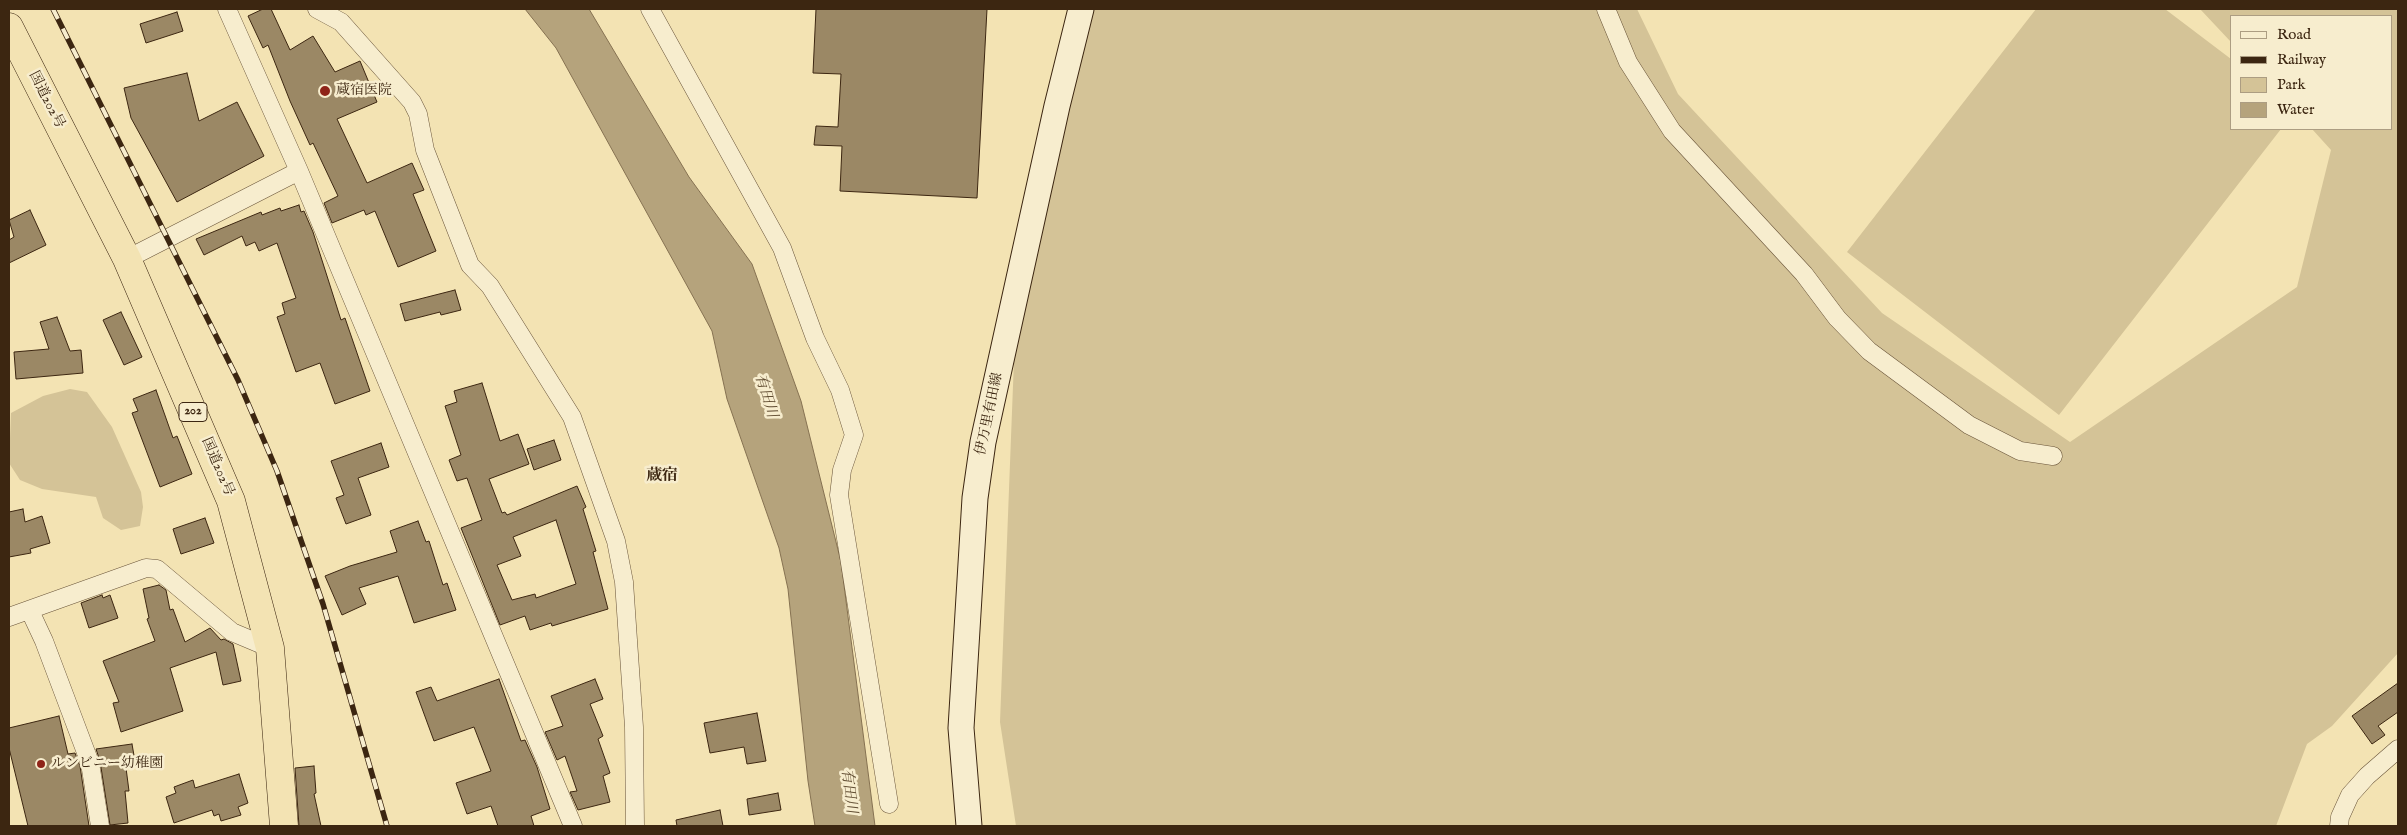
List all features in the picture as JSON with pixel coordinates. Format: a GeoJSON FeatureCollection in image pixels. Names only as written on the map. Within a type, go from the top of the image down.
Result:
{"type":"FeatureCollection","features":[{"type":"Feature","properties":{"kind":"highway","name":"国道202号"},"geometry":{"type":"LineString","coordinates":[[9,27],[127,259],[231,501],[270,648],[284,826]]}},
{"type":"Feature","properties":{"kind":"main road","name":"伊万里有田線"},"geometry":{"type":"LineString","coordinates":[[969,826],[961,728],[974,498],[1000,365],[1057,106],[1081,9]]}},
{"type":"Feature","properties":{"kind":"street"},"geometry":{"type":"LineString","coordinates":[[227,9],[299,170],[573,826]]}},
{"type":"Feature","properties":{"kind":"street"},"geometry":{"type":"LineString","coordinates":[[317,9],[341,22],[412,102],[418,114],[425,150],[470,266],[490,286],[572,417],[616,541],[624,582],[634,726],[634,826]]}},
{"type":"Feature","properties":{"kind":"street"},"geometry":{"type":"LineString","coordinates":[[650,9],[782,248],[815,338],[840,390],[854,435],[842,470],[839,494],[889,804]]}},
{"type":"Feature","properties":{"kind":"street"},"geometry":{"type":"LineString","coordinates":[[1606,9],[1628,62],[1672,131],[1804,274],[1836,318],[1868,351],[1969,425],[2020,451],[2053,456]]}},
{"type":"Feature","properties":{"kind":"street"},"geometry":{"type":"LineString","coordinates":[[127,259],[299,170]]}},
{"type":"Feature","properties":{"kind":"street"},"geometry":{"type":"LineString","coordinates":[[9,617],[146,568],[157,570],[232,632],[270,648]]}},
{"type":"Feature","properties":{"kind":"street"},"geometry":{"type":"LineString","coordinates":[[30,611],[44,640],[90,763],[100,826]]}},
{"type":"Feature","properties":{"kind":"street"},"geometry":{"type":"LineString","coordinates":[[2339,826],[2350,795],[2367,776],[2398,749]]}},
{"type":"Feature","properties":{"kind":"green space"},"geometry":{"type":"Polygon","coordinates":[[[1070,9],[1637,9],[1678,94],[1882,313],[2070,442],[2297,287],[2331,150],[2313,130],[2392,130],[2392,15],[2230,15],[2230,41],[2200,9],[2398,9],[2398,653],[2332,726],[2307,744],[2276,826],[1016,826],[1000,722],[1015,334],[1070,9]]]}},
{"type":"Feature","properties":{"kind":"green space"},"geometry":{"type":"Polygon","coordinates":[[[2036,9],[2165,9],[2230,58],[2230,130],[2280,130],[2059,415],[1847,252],[2036,9]]]}},
{"type":"Feature","properties":{"kind":"green space"},"geometry":{"type":"Polygon","coordinates":[[[70,389],[87,392],[112,427],[141,492],[143,507],[140,526],[121,530],[103,518],[96,497],[42,489],[20,480],[9,463],[11,413],[43,396],[70,389]]]}},
{"type":"Feature","properties":{"kind":"water","name":"有田川"},"geometry":{"type":"Polygon","coordinates":[[[525,9],[589,9],[689,177],[752,264],[801,401],[841,562],[875,826],[815,826],[808,781],[788,589],[779,548],[727,399],[712,331],[556,48],[525,9]]]}},
{"type":"Feature","properties":{"kind":"building"},"geometry":{"type":"Polygon","coordinates":[[[263,9],[271,9],[290,50],[313,36],[335,72],[360,61],[377,102],[337,119],[367,183],[412,163],[424,190],[413,194],[436,251],[398,267],[375,211],[366,215],[364,210],[332,223],[324,203],[338,196],[313,143],[310,145],[268,45],[263,48],[248,16],[263,9]]]}},
{"type":"Feature","properties":{"kind":"building"},"geometry":{"type":"Polygon","coordinates":[[[816,9],[987,9],[977,198],[840,191],[842,146],[814,145],[816,126],[838,127],[841,74],[813,73],[816,9]]]}},
{"type":"Feature","properties":{"kind":"building"},"geometry":{"type":"Polygon","coordinates":[[[177,12],[183,31],[146,43],[140,24],[177,12]]]}},
{"type":"Feature","properties":{"kind":"building"},"geometry":{"type":"Polygon","coordinates":[[[187,73],[199,121],[237,102],[264,156],[177,202],[131,118],[124,88],[187,73]]]}},
{"type":"Feature","properties":{"kind":"building"},"geometry":{"type":"Polygon","coordinates":[[[299,205],[301,212],[304,211],[313,232],[341,320],[345,318],[370,391],[335,404],[320,363],[296,372],[277,317],[285,314],[282,303],[296,298],[277,243],[259,251],[255,242],[246,246],[242,236],[204,255],[196,239],[261,212],[262,215],[280,208],[281,211],[299,205]]]}},
{"type":"Feature","properties":{"kind":"building"},"geometry":{"type":"Polygon","coordinates":[[[30,210],[46,245],[9,263],[9,240],[14,237],[9,220],[30,210]]]}},
{"type":"Feature","properties":{"kind":"building"},"geometry":{"type":"Polygon","coordinates":[[[455,290],[461,310],[441,315],[440,312],[405,321],[400,304],[455,290]]]}},
{"type":"Feature","properties":{"kind":"building"},"geometry":{"type":"Polygon","coordinates":[[[121,312],[142,357],[124,365],[103,320],[121,312]]]}},
{"type":"Feature","properties":{"kind":"building"},"geometry":{"type":"Polygon","coordinates":[[[57,317],[70,351],[81,350],[83,373],[16,379],[14,352],[49,349],[40,322],[57,317]]]}},
{"type":"Feature","properties":{"kind":"building"},"geometry":{"type":"Polygon","coordinates":[[[482,383],[500,441],[518,434],[529,464],[489,479],[502,513],[505,512],[507,515],[577,486],[586,507],[583,509],[596,551],[593,552],[608,609],[552,626],[551,623],[530,630],[525,616],[500,625],[461,528],[482,520],[467,478],[457,481],[449,460],[461,455],[445,406],[457,402],[454,391],[482,383]],[[556,520],[513,537],[521,556],[497,565],[512,600],[535,594],[536,598],[576,584],[556,520]]]}},
{"type":"Feature","properties":{"kind":"building"},"geometry":{"type":"Polygon","coordinates":[[[156,390],[173,438],[177,436],[192,474],[160,487],[132,413],[138,411],[133,399],[156,390]]]}},
{"type":"Feature","properties":{"kind":"building"},"geometry":{"type":"Polygon","coordinates":[[[554,440],[561,460],[534,470],[527,449],[554,440]]]}},
{"type":"Feature","properties":{"kind":"building"},"geometry":{"type":"Polygon","coordinates":[[[381,443],[389,467],[358,478],[371,515],[346,524],[336,498],[344,495],[331,461],[381,443]]]}},
{"type":"Feature","properties":{"kind":"building"},"geometry":{"type":"Polygon","coordinates":[[[23,509],[25,522],[42,516],[50,543],[30,549],[31,553],[9,557],[9,512],[23,509]]]}},
{"type":"Feature","properties":{"kind":"building"},"geometry":{"type":"Polygon","coordinates":[[[205,518],[214,543],[181,554],[173,529],[205,518]]]}},
{"type":"Feature","properties":{"kind":"building"},"geometry":{"type":"Polygon","coordinates":[[[418,521],[426,542],[429,541],[443,585],[447,583],[456,610],[414,623],[398,576],[359,588],[366,604],[342,615],[325,576],[350,566],[397,552],[390,531],[418,521]]]}},
{"type":"Feature","properties":{"kind":"building"},"geometry":{"type":"Polygon","coordinates":[[[159,585],[166,590],[170,610],[173,609],[185,642],[210,628],[221,640],[224,639],[233,644],[241,681],[223,685],[216,652],[170,668],[183,711],[121,732],[113,703],[119,702],[103,661],[155,641],[147,619],[149,618],[143,589],[159,585]]]}},
{"type":"Feature","properties":{"kind":"building"},"geometry":{"type":"Polygon","coordinates":[[[102,595],[103,598],[110,595],[118,618],[89,628],[81,603],[102,595]]]}},
{"type":"Feature","properties":{"kind":"building"},"geometry":{"type":"Polygon","coordinates":[[[499,679],[521,741],[525,740],[537,767],[550,809],[531,816],[534,826],[498,826],[491,806],[467,814],[456,783],[491,771],[474,727],[434,741],[416,692],[431,687],[437,701],[499,679]]]}},
{"type":"Feature","properties":{"kind":"building"},"geometry":{"type":"Polygon","coordinates":[[[595,679],[603,699],[590,704],[603,736],[598,739],[610,773],[603,776],[610,802],[578,810],[570,792],[577,791],[565,756],[557,760],[545,732],[563,726],[551,696],[595,679]]]}},
{"type":"Feature","properties":{"kind":"building"},"geometry":{"type":"Polygon","coordinates":[[[2398,683],[2398,712],[2378,726],[2385,735],[2372,744],[2352,716],[2398,683]]]}},
{"type":"Feature","properties":{"kind":"building"},"geometry":{"type":"Polygon","coordinates":[[[757,713],[766,761],[747,764],[744,747],[710,753],[704,723],[757,713]]]}},
{"type":"Feature","properties":{"kind":"building"},"geometry":{"type":"Polygon","coordinates":[[[59,716],[68,754],[75,753],[80,766],[89,826],[28,826],[9,748],[9,728],[59,716]]]}},
{"type":"Feature","properties":{"kind":"building"},"geometry":{"type":"Polygon","coordinates":[[[132,744],[136,767],[126,768],[129,791],[125,791],[128,823],[110,825],[100,761],[96,749],[132,744]]]}},
{"type":"Feature","properties":{"kind":"building"},"geometry":{"type":"Polygon","coordinates":[[[314,766],[316,793],[314,794],[321,826],[299,826],[295,768],[314,766]]]}},
{"type":"Feature","properties":{"kind":"building"},"geometry":{"type":"Polygon","coordinates":[[[239,774],[248,803],[238,807],[241,815],[221,821],[219,814],[214,816],[212,810],[174,823],[166,797],[176,793],[174,787],[193,780],[195,788],[239,774]]]}},
{"type":"Feature","properties":{"kind":"building"},"geometry":{"type":"Polygon","coordinates":[[[778,793],[781,810],[749,815],[747,799],[778,793]]]}},
{"type":"Feature","properties":{"kind":"building"},"geometry":{"type":"Polygon","coordinates":[[[720,810],[723,826],[677,826],[676,820],[720,810]]]}},
{"type":"Feature","properties":{"kind":"railway"},"geometry":{"type":"LineString","coordinates":[[53,9],[238,380],[277,471],[323,604],[387,826]]}},
{"type":"Feature","properties":{"kind":"place","name":"蔵宿医院"},"geometry":{"type":"Point","coordinates":[325,91]}},
{"type":"Feature","properties":{"kind":"place","name":"ルンビニー幼稚園"},"geometry":{"type":"Point","coordinates":[41,764]}},
{"type":"Feature","properties":{"kind":"district","name":"蔵宿"},"geometry":{"type":"Point","coordinates":[662,477]}}]}
